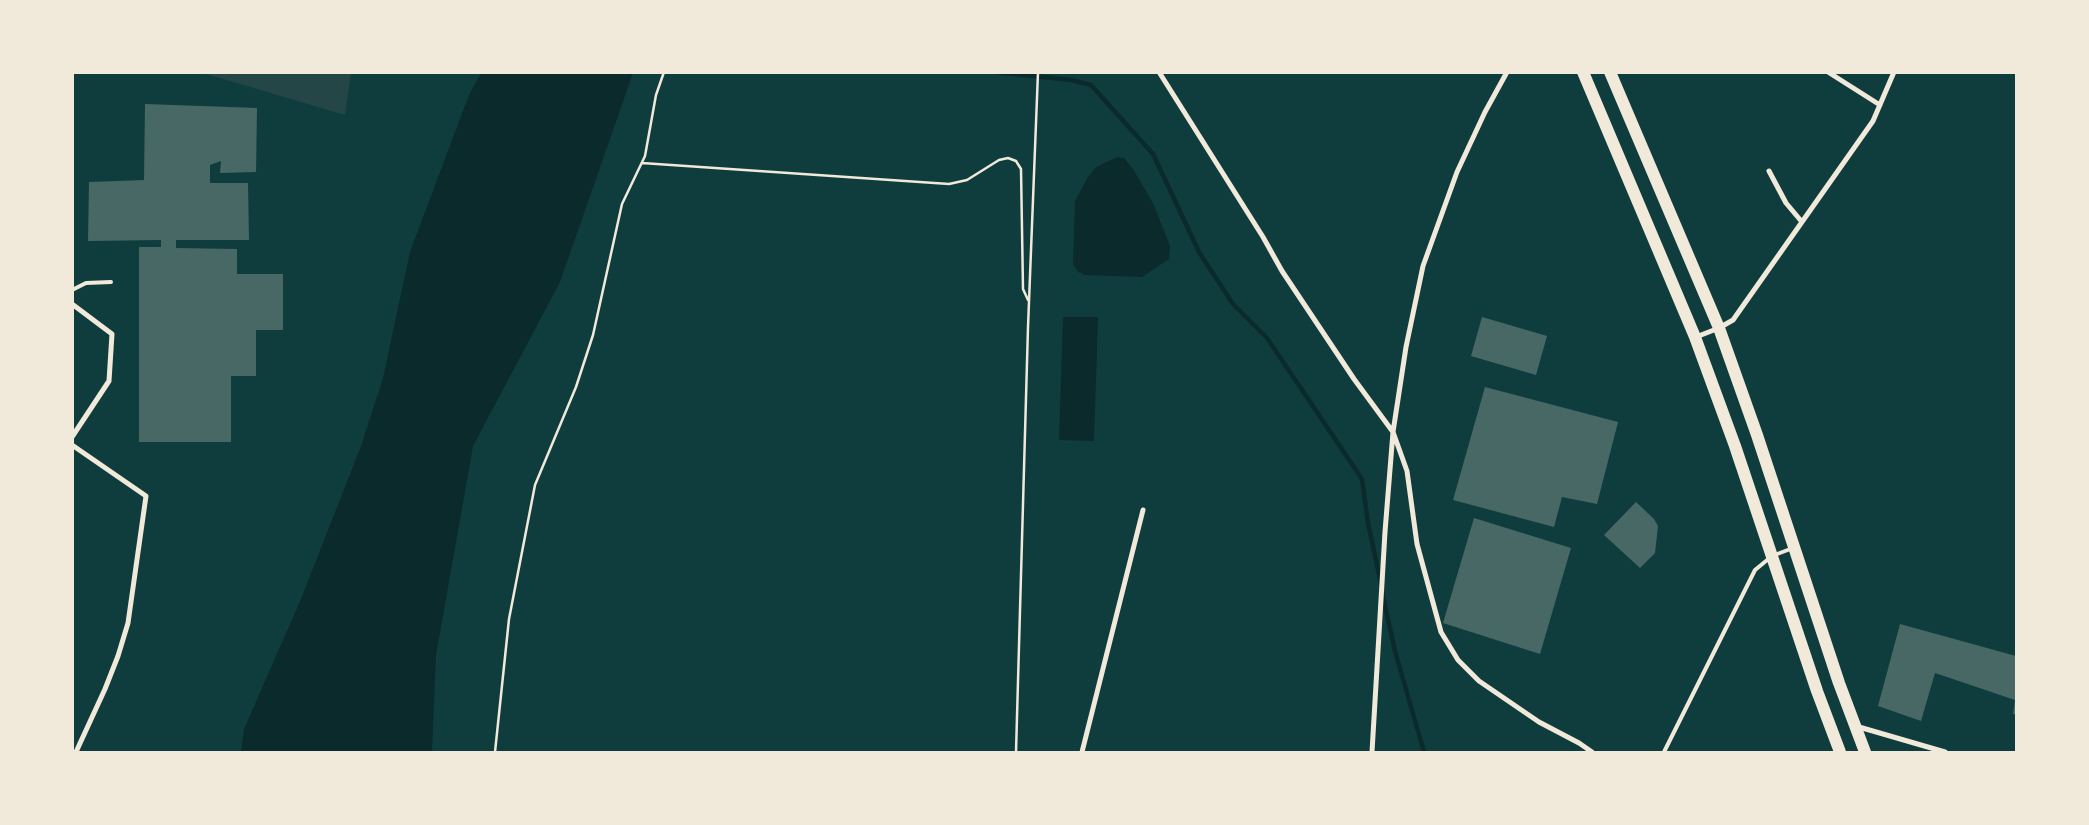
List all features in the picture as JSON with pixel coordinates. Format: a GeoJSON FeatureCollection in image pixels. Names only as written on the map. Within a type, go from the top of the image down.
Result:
{"type":"FeatureCollection","features":[{"type":"Feature","properties":{"kind":"main road"},"geometry":{"type":"LineString","coordinates":[[1583,72],[1695,337],[1735,446],[1840,752]]}},
{"type":"Feature","properties":{"kind":"main road"},"geometry":{"type":"LineString","coordinates":[[1610,72],[1719,328],[1865,752]]}},
{"type":"Feature","properties":{"kind":"street"},"geometry":{"type":"LineString","coordinates":[[1159,72],[1263,237],[1282,271],[1354,379],[1393,432],[1407,471],[1418,544],[1441,632],[1458,660],[1479,680],[1539,722],[1592,752]]}},
{"type":"Feature","properties":{"kind":"street"},"geometry":{"type":"LineString","coordinates":[[1372,752],[1384,541],[1393,432],[1406,347],[1423,266],[1457,172],[1485,112],[1507,72]]}},
{"type":"Feature","properties":{"kind":"street"},"geometry":{"type":"LineString","coordinates":[[1828,72],[1880,105]]}},
{"type":"Feature","properties":{"kind":"street"},"geometry":{"type":"LineString","coordinates":[[1695,337],[1719,328],[1733,320],[1873,122],[1894,72]]}},
{"type":"Feature","properties":{"kind":"street"},"geometry":{"type":"LineString","coordinates":[[1769,171],[1786,203],[1802,222]]}},
{"type":"Feature","properties":{"kind":"street"},"geometry":{"type":"LineString","coordinates":[[72,304],[112,334],[109,381],[72,438]]}},
{"type":"Feature","properties":{"kind":"street"},"geometry":{"type":"LineString","coordinates":[[72,445],[146,496],[128,623],[108,681],[76,752]]}},
{"type":"Feature","properties":{"kind":"street"},"geometry":{"type":"LineString","coordinates":[[1082,752],[1143,510]]}},
{"type":"Feature","properties":{"kind":"street"},"geometry":{"type":"LineString","coordinates":[[1856,726],[1945,752]]}},
{"type":"Feature","properties":{"kind":"lane"},"geometry":{"type":"LineString","coordinates":[[72,290],[86,283],[111,282]]}},
{"type":"Feature","properties":{"kind":"lane"},"geometry":{"type":"LineString","coordinates":[[1664,752],[1756,570],[1772,556],[1794,548]]}},
{"type":"Feature","properties":{"kind":"path"},"geometry":{"type":"LineString","coordinates":[[495,752],[509,619],[535,485],[576,387],[593,335],[622,204],[645,156],[656,95],[664,72]]}},
{"type":"Feature","properties":{"kind":"path"},"geometry":{"type":"LineString","coordinates":[[1016,752],[1029,301],[1038,72]]}},
{"type":"Feature","properties":{"kind":"path"},"geometry":{"type":"LineString","coordinates":[[642,163],[949,184],[967,180],[999,160],[1008,158],[1016,161],[1020,169],[1023,289],[1029,301]]}},
{"type":"Feature","properties":{"kind":"shaded area"},"geometry":{"type":"Polygon","coordinates":[[[203,73],[351,73],[345,115],[203,73]]]}},
{"type":"Feature","properties":{"kind":"shaded area"},"geometry":{"type":"Polygon","coordinates":[[[481,73],[633,73],[560,282],[473,446],[436,655],[432,752],[241,752],[244,729],[301,599],[361,446],[383,378],[410,252],[469,95],[481,73]]]}},
{"type":"Feature","properties":{"kind":"shaded area"},"geometry":{"type":"Polygon","coordinates":[[[1117,157],[1124,158],[1133,169],[1153,203],[1170,246],[1169,259],[1142,277],[1085,275],[1078,272],[1073,264],[1075,201],[1088,177],[1096,167],[1117,157]]]}},
{"type":"Feature","properties":{"kind":"shaded area"},"geometry":{"type":"Polygon","coordinates":[[[1063,317],[1098,317],[1094,441],[1059,440],[1063,317]]]}},
{"type":"Feature","properties":{"kind":"building"},"geometry":{"type":"Polygon","coordinates":[[[145,104],[257,108],[256,172],[220,173],[221,161],[210,165],[210,183],[248,183],[249,240],[176,240],[176,248],[237,249],[237,274],[283,274],[283,330],[256,330],[256,376],[231,376],[231,442],[139,442],[139,247],[161,247],[161,240],[88,241],[89,182],[144,180],[145,104]]]}},
{"type":"Feature","properties":{"kind":"building"},"geometry":{"type":"Polygon","coordinates":[[[1482,317],[1547,336],[1536,375],[1471,356],[1482,317]]]}},
{"type":"Feature","properties":{"kind":"building"},"geometry":{"type":"Polygon","coordinates":[[[1485,387],[1618,422],[1597,504],[1562,497],[1554,527],[1453,500],[1485,387]]]}},
{"type":"Feature","properties":{"kind":"building"},"geometry":{"type":"Polygon","coordinates":[[[1636,502],[1654,519],[1658,526],[1655,553],[1640,568],[1604,535],[1636,502]]]}},
{"type":"Feature","properties":{"kind":"building"},"geometry":{"type":"Polygon","coordinates":[[[1474,518],[1571,548],[1540,654],[1443,623],[1474,518]]]}},
{"type":"Feature","properties":{"kind":"building"},"geometry":{"type":"Polygon","coordinates":[[[1900,624],[2016,656],[2016,715],[2013,714],[2015,700],[1935,673],[1921,721],[1878,706],[1900,624]]]}},
{"type":"Feature","properties":{"kind":"waterway"},"geometry":{"type":"LineString","coordinates":[[995,72],[1071,80],[1091,85],[1153,154],[1199,252],[1233,304],[1267,338],[1362,479],[1368,523],[1381,584]]}},
{"type":"Feature","properties":{"kind":"waterway"},"geometry":{"type":"LineString","coordinates":[[1382,592],[1395,651],[1424,752]]}}]}
